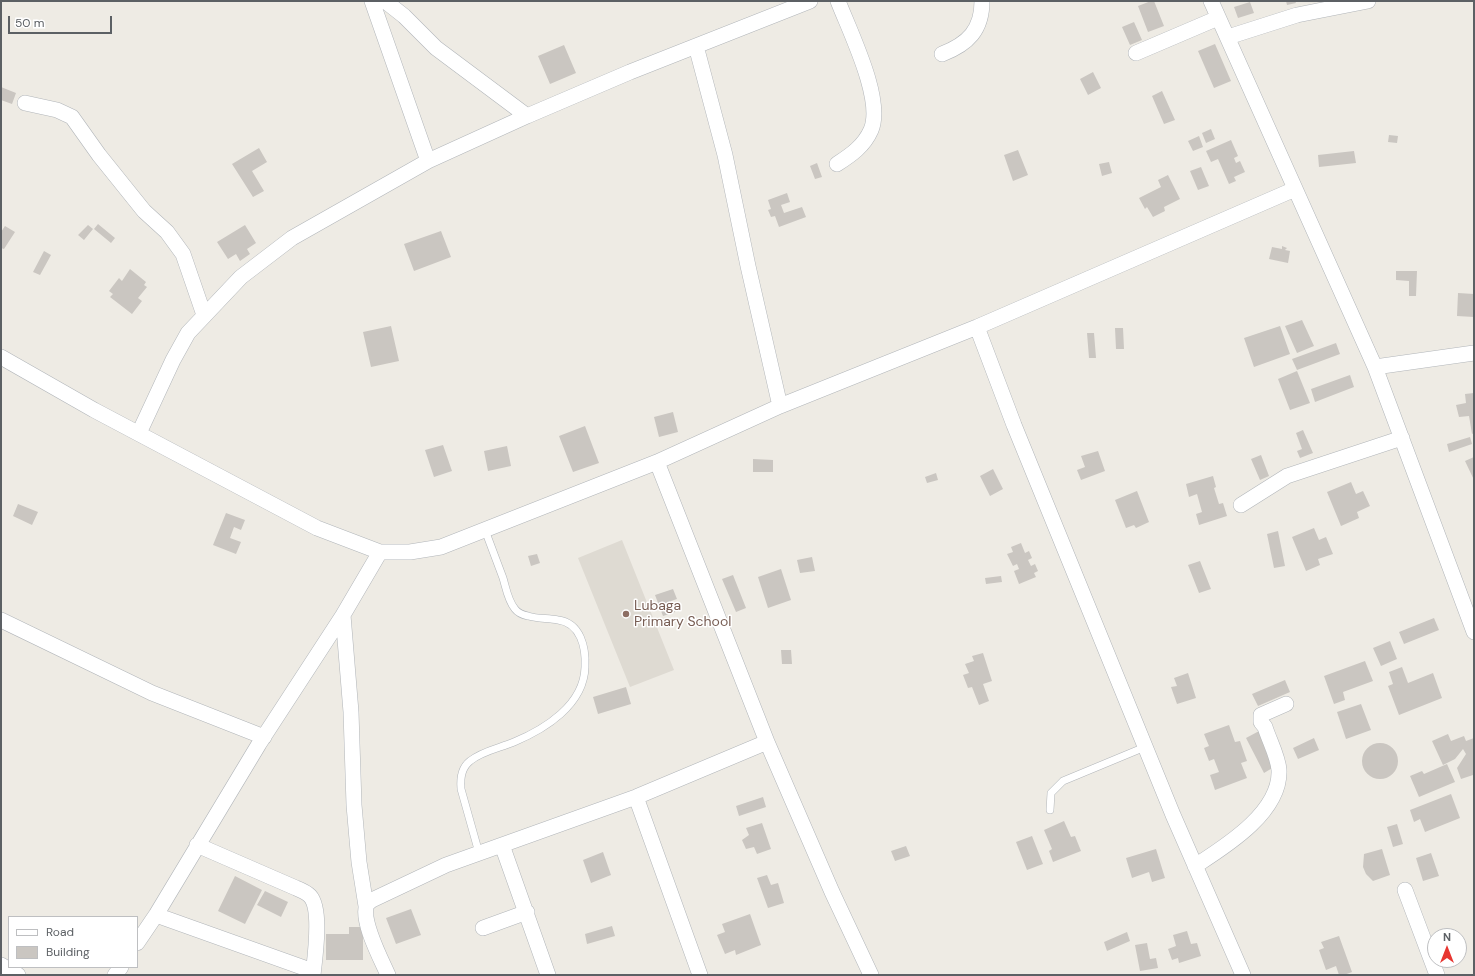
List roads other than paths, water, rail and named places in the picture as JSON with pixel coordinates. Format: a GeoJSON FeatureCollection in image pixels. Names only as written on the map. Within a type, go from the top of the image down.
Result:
{"type":"FeatureCollection","features":[{"type":"Feature","properties":{"kind":"street"},"geometry":{"type":"LineString","coordinates":[[372,1],[428,162]]}},
{"type":"Feature","properties":{"kind":"street"},"geometry":{"type":"LineString","coordinates":[[385,1],[404,16],[436,48],[527,116]]}},
{"type":"Feature","properties":{"kind":"street"},"geometry":{"type":"LineString","coordinates":[[139,433],[188,333],[241,277],[292,238],[428,162],[527,116],[696,46],[810,1]]}},
{"type":"Feature","properties":{"kind":"street"},"geometry":{"type":"LineString","coordinates":[[837,164],[856,151],[867,138],[872,129],[875,110],[872,89],[838,1]]}},
{"type":"Feature","properties":{"kind":"street"},"geometry":{"type":"LineString","coordinates":[[942,54],[957,48],[971,38],[979,21],[982,1]]}},
{"type":"Feature","properties":{"kind":"street"},"geometry":{"type":"LineString","coordinates":[[1210,1],[1228,37],[1375,367],[1474,632]]}},
{"type":"Feature","properties":{"kind":"street"},"geometry":{"type":"LineString","coordinates":[[1228,37],[1296,15],[1368,1]]}},
{"type":"Feature","properties":{"kind":"street"},"geometry":{"type":"LineString","coordinates":[[1136,53],[1218,18]]}},
{"type":"Feature","properties":{"kind":"street"},"geometry":{"type":"LineString","coordinates":[[696,46],[725,155],[748,266],[780,406]]}},
{"type":"Feature","properties":{"kind":"street"},"geometry":{"type":"LineString","coordinates":[[25,103],[57,110],[72,117],[99,155],[144,211],[167,232],[184,254],[204,315]]}},
{"type":"Feature","properties":{"kind":"street"},"geometry":{"type":"LineString","coordinates":[[1,357],[94,410],[317,528],[380,552],[410,552],[441,547],[657,462],[780,406],[977,327],[1295,189]]}},
{"type":"Feature","properties":{"kind":"street"},"geometry":{"type":"LineString","coordinates":[[977,327],[1014,425],[1145,747],[1243,975]]}},
{"type":"Feature","properties":{"kind":"street"},"geometry":{"type":"LineString","coordinates":[[1375,367],[1474,353]]}},
{"type":"Feature","properties":{"kind":"street"},"geometry":{"type":"LineString","coordinates":[[1241,505],[1287,476],[1402,438]]}},
{"type":"Feature","properties":{"kind":"street"},"geometry":{"type":"LineString","coordinates":[[657,462],[767,742],[832,892],[871,975]]}},
{"type":"Feature","properties":{"kind":"street"},"geometry":{"type":"LineString","coordinates":[[138,942],[264,737],[343,615],[380,552]]}},
{"type":"Feature","properties":{"kind":"street"},"geometry":{"type":"LineString","coordinates":[[343,615],[351,712],[354,805],[359,862],[368,922],[388,975]]}},
{"type":"Feature","properties":{"kind":"street"},"geometry":{"type":"LineString","coordinates":[[1,620],[152,693],[264,737]]}},
{"type":"Feature","properties":{"kind":"street"},"geometry":{"type":"LineString","coordinates":[[1195,866],[1233,841],[1253,823],[1272,800],[1279,781],[1278,762],[1265,727],[1261,722],[1261,715],[1286,704]]}},
{"type":"Feature","properties":{"kind":"street"},"geometry":{"type":"LineString","coordinates":[[366,906],[372,900],[446,865],[636,797],[767,742]]}},
{"type":"Feature","properties":{"kind":"street"},"geometry":{"type":"LineString","coordinates":[[636,797],[700,975]]}},
{"type":"Feature","properties":{"kind":"street"},"geometry":{"type":"LineString","coordinates":[[156,915],[313,973],[316,919],[314,902],[310,896],[296,888],[197,845]]}},
{"type":"Feature","properties":{"kind":"street"},"geometry":{"type":"LineString","coordinates":[[502,845],[527,912],[548,975]]}},
{"type":"Feature","properties":{"kind":"street"},"geometry":{"type":"LineString","coordinates":[[1405,890],[1437,975]]}},
{"type":"Feature","properties":{"kind":"street"},"geometry":{"type":"LineString","coordinates":[[483,928],[527,912]]}},
{"type":"Feature","properties":{"kind":"street"},"geometry":{"type":"LineString","coordinates":[[1,965],[18,975]]}},
{"type":"Feature","properties":{"kind":"lane"},"geometry":{"type":"LineString","coordinates":[[480,853],[460,789],[460,778],[463,770],[469,761],[523,738],[558,716],[578,696],[583,680],[585,666],[584,650],[575,628],[569,623],[520,614],[515,609],[509,598],[486,530]]}},
{"type":"Feature","properties":{"kind":"lane"},"geometry":{"type":"LineString","coordinates":[[1050,810],[1051,793],[1063,781],[1145,747]]}},
{"type":"Feature","properties":{"kind":"place","name":"Lubaga Primary School"},"geometry":{"type":"Point","coordinates":[626,614]}}]}
